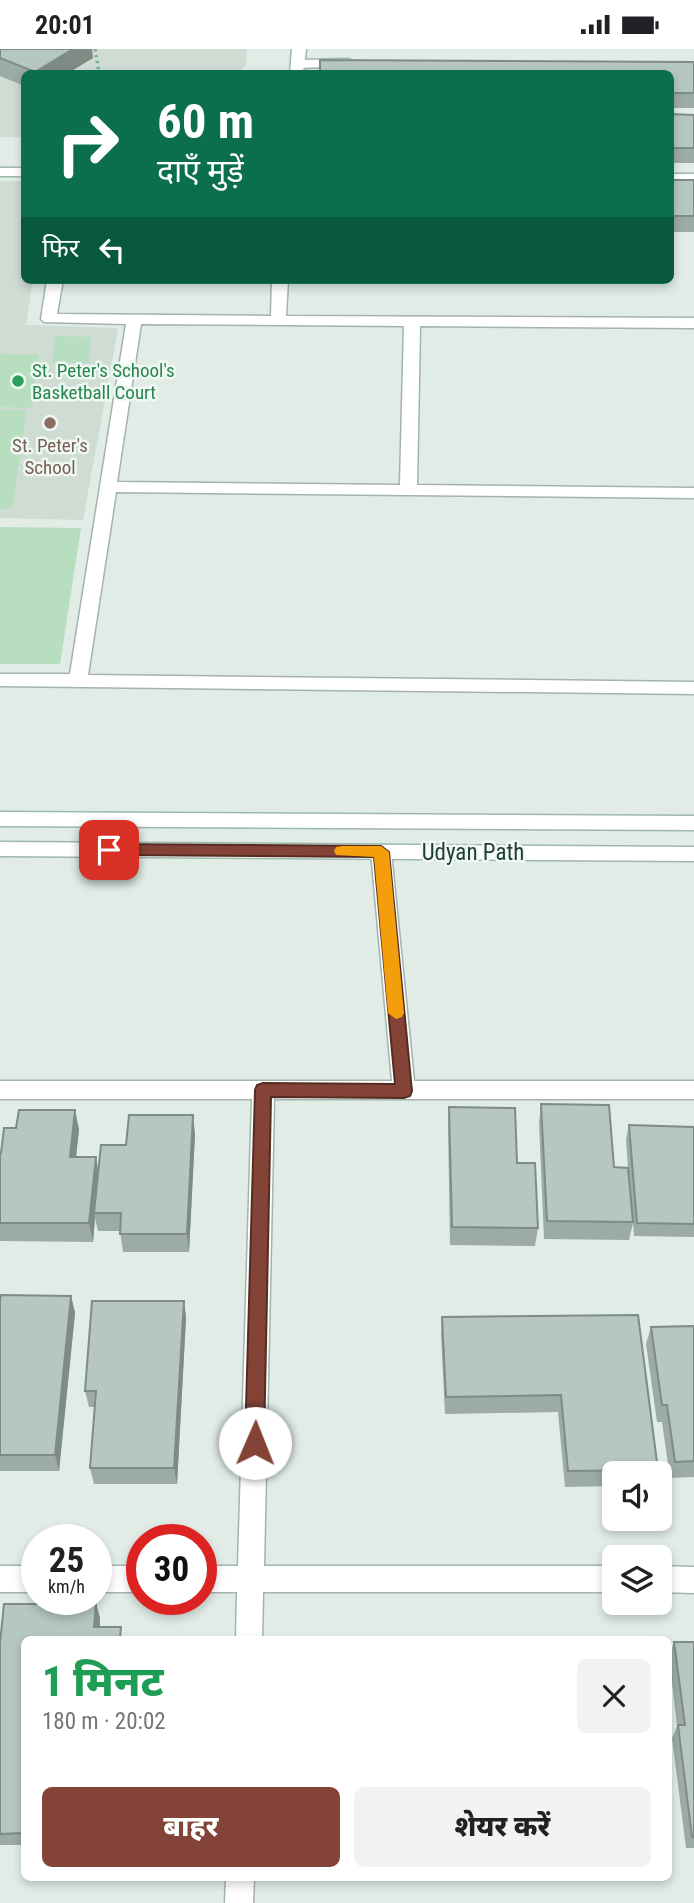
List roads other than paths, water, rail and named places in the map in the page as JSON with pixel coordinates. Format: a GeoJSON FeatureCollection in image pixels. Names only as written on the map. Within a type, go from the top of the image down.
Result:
{"type":"FeatureCollection","features":[{"type":"Feature","properties":{"kind":"street"},"geometry":{"type":"LineString","coordinates":[[299,49],[298,69],[367,63]]}},
{"type":"Feature","properties":{"kind":"street"},"geometry":{"type":"LineString","coordinates":[[0,172],[21,172]]}},
{"type":"Feature","properties":{"kind":"street"},"geometry":{"type":"LineString","coordinates":[[674,177],[694,178]]}},
{"type":"Feature","properties":{"kind":"street"},"geometry":{"type":"LineString","coordinates":[[54,284],[49,319],[694,323]]}},
{"type":"Feature","properties":{"kind":"street"},"geometry":{"type":"LineString","coordinates":[[278,319],[280,284]]}},
{"type":"Feature","properties":{"kind":"street"},"geometry":{"type":"LineString","coordinates":[[78,681],[134,320]]}},
{"type":"Feature","properties":{"kind":"street"},"geometry":{"type":"LineString","coordinates":[[408,490],[412,321]]}},
{"type":"Feature","properties":{"kind":"street"},"geometry":{"type":"LineString","coordinates":[[108,487],[694,493]]}},
{"type":"Feature","properties":{"kind":"street"},"geometry":{"type":"LineString","coordinates":[[0,680],[694,688]]}},
{"type":"Feature","properties":{"kind":"street","name":"Udyan Path"},"geometry":{"type":"LineString","coordinates":[[0,819],[694,823]]}},
{"type":"Feature","properties":{"kind":"street","name":"Udyan Path"},"geometry":{"type":"LineString","coordinates":[[0,849],[694,854]]}},
{"type":"Feature","properties":{"kind":"street"},"geometry":{"type":"LineString","coordinates":[[381,852],[404,1091]]}},
{"type":"Feature","properties":{"kind":"street"},"geometry":{"type":"LineString","coordinates":[[0,1090],[694,1090]]}},
{"type":"Feature","properties":{"kind":"street"},"geometry":{"type":"LineString","coordinates":[[249,1636],[263,1090]]}},
{"type":"Feature","properties":{"kind":"street"},"geometry":{"type":"LineString","coordinates":[[0,1579],[21,1579]]}},
{"type":"Feature","properties":{"kind":"street"},"geometry":{"type":"LineString","coordinates":[[217,1579],[602,1579]]}},
{"type":"Feature","properties":{"kind":"street"},"geometry":{"type":"LineString","coordinates":[[672,1580],[694,1580]]}},
{"type":"Feature","properties":{"kind":"street"},"geometry":{"type":"LineString","coordinates":[[239,1903],[240,1881]]}},
{"type":"Feature","properties":{"kind":"place","name":"St. Peter's School's Basketball Court"},"geometry":{"type":"Point","coordinates":[18,381]}},
{"type":"Feature","properties":{"kind":"place","name":"St. Peter's School"},"geometry":{"type":"Point","coordinates":[50,423]}}]}
